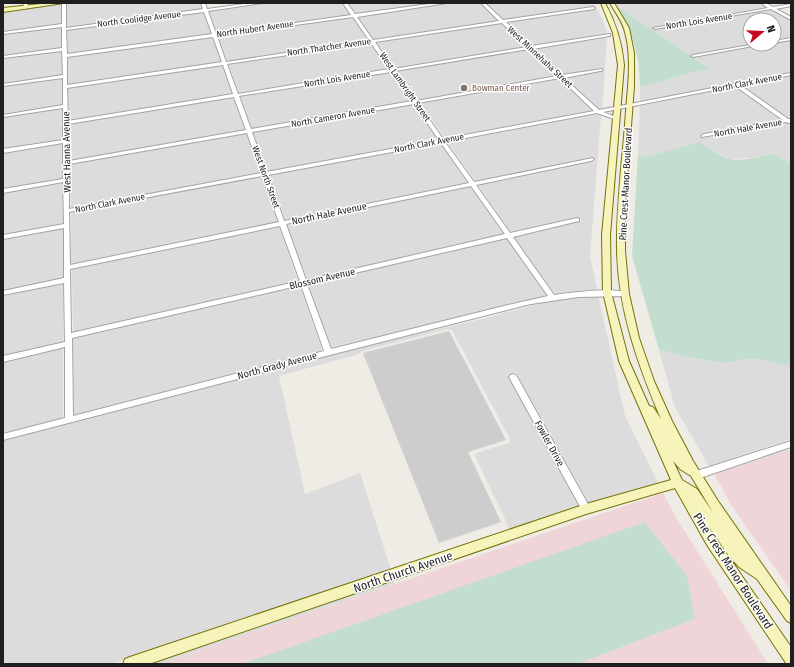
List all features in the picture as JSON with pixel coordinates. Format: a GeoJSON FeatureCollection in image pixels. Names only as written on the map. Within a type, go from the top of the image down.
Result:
{"type":"FeatureCollection","features":[{"type":"Feature","properties":{"kind":"main road"},"geometry":{"type":"LineString","coordinates":[[3,10],[26,5],[63,3]]}},
{"type":"Feature","properties":{"kind":"main road","name":"Pine Crest Manor Boulevard"},"geometry":{"type":"LineString","coordinates":[[603,3],[610,16],[620,47],[621,65],[618,108],[606,235],[607,292],[624,361],[677,483],[711,541],[791,658]]}},
{"type":"Feature","properties":{"kind":"main road","name":"Pine Crest Manor Boulevard"},"geometry":{"type":"LineString","coordinates":[[612,3],[627,30],[632,62],[620,238],[625,294],[640,361],[663,412],[696,475],[737,541],[791,617]]}},
{"type":"Feature","properties":{"kind":"main road","name":"Pine Crest Manor Boulevard"},"geometry":{"type":"LineString","coordinates":[[638,394],[663,430],[675,456],[684,466],[696,475]]}},
{"type":"Feature","properties":{"kind":"main road","name":"Pine Crest Manor Boulevard"},"geometry":{"type":"LineString","coordinates":[[677,483],[693,493],[732,552],[743,563],[761,575]]}},
{"type":"Feature","properties":{"kind":"main road","name":"North Church Avenue"},"geometry":{"type":"LineString","coordinates":[[130,664],[586,509],[677,483]]}},
{"type":"Feature","properties":{"kind":"street","name":"West Hanna Avenue"},"geometry":{"type":"LineString","coordinates":[[63,3],[65,27],[69,420]]}},
{"type":"Feature","properties":{"kind":"street","name":"West North Street"},"geometry":{"type":"LineString","coordinates":[[204,3],[328,351]]}},
{"type":"Feature","properties":{"kind":"street","name":"North Coolidge Avenue"},"geometry":{"type":"LineString","coordinates":[[3,33],[65,27],[261,3]]}},
{"type":"Feature","properties":{"kind":"street","name":"West Lambright Street"},"geometry":{"type":"LineString","coordinates":[[345,3],[552,297]]}},
{"type":"Feature","properties":{"kind":"street","name":"North Hubert Avenue"},"geometry":{"type":"LineString","coordinates":[[65,56],[445,3]]}},
{"type":"Feature","properties":{"kind":"street","name":"West Minnehaha Street"},"geometry":{"type":"LineString","coordinates":[[483,3],[598,112]]}},
{"type":"Feature","properties":{"kind":"street"},"geometry":{"type":"LineString","coordinates":[[763,3],[791,19]]}},
{"type":"Feature","properties":{"kind":"street","name":"North Lois Avenue"},"geometry":{"type":"LineString","coordinates":[[655,28],[791,5]]}},
{"type":"Feature","properties":{"kind":"street","name":"North Thatcher Avenue"},"geometry":{"type":"LineString","coordinates":[[65,87],[593,8]]}},
{"type":"Feature","properties":{"kind":"street","name":"North Lois Avenue"},"geometry":{"type":"LineString","coordinates":[[66,123],[609,35]]}},
{"type":"Feature","properties":{"kind":"street"},"geometry":{"type":"LineString","coordinates":[[693,56],[742,47]]}},
{"type":"Feature","properties":{"kind":"street"},"geometry":{"type":"LineString","coordinates":[[3,58],[65,49]]}},
{"type":"Feature","properties":{"kind":"street","name":"North Cameron Avenue"},"geometry":{"type":"LineString","coordinates":[[66,163],[600,70]]}},
{"type":"Feature","properties":{"kind":"street","name":"North Clark Avenue"},"geometry":{"type":"LineString","coordinates":[[66,211],[598,112],[791,74]]}},
{"type":"Feature","properties":{"kind":"street"},"geometry":{"type":"LineString","coordinates":[[3,85],[65,76]]}},
{"type":"Feature","properties":{"kind":"street"},"geometry":{"type":"LineString","coordinates":[[735,84],[790,121]]}},
{"type":"Feature","properties":{"kind":"street"},"geometry":{"type":"LineString","coordinates":[[3,116],[65,106]]}},
{"type":"Feature","properties":{"kind":"street"},"geometry":{"type":"LineString","coordinates":[[598,112],[617,119]]}},
{"type":"Feature","properties":{"kind":"street","name":"North Hale Avenue"},"geometry":{"type":"LineString","coordinates":[[704,136],[790,121]]}},
{"type":"Feature","properties":{"kind":"street"},"geometry":{"type":"LineString","coordinates":[[3,151],[66,140]]}},
{"type":"Feature","properties":{"kind":"street","name":"North Hale Avenue"},"geometry":{"type":"LineString","coordinates":[[67,268],[591,159]]}},
{"type":"Feature","properties":{"kind":"street"},"geometry":{"type":"LineString","coordinates":[[3,191],[66,180]]}},
{"type":"Feature","properties":{"kind":"street","name":"Blossom Avenue"},"geometry":{"type":"LineString","coordinates":[[68,336],[577,220]]}},
{"type":"Feature","properties":{"kind":"street","name":"North Clark Avenue"},"geometry":{"type":"LineString","coordinates":[[3,237],[67,225]]}},
{"type":"Feature","properties":{"kind":"street"},"geometry":{"type":"LineString","coordinates":[[3,293],[67,280]]}},
{"type":"Feature","properties":{"kind":"street","name":"North Grady Avenue"},"geometry":{"type":"LineString","coordinates":[[3,437],[328,351],[480,316],[552,297],[607,292],[625,294]]}},
{"type":"Feature","properties":{"kind":"street"},"geometry":{"type":"LineString","coordinates":[[3,359],[68,344]]}},
{"type":"Feature","properties":{"kind":"street","name":"Fowler Drive"},"geometry":{"type":"LineString","coordinates":[[513,376],[586,509]]}},
{"type":"Feature","properties":{"kind":"street"},"geometry":{"type":"LineString","coordinates":[[696,475],[791,444]]}},
{"type":"Feature","properties":{"kind":"shaded area"},"geometry":{"type":"Polygon","coordinates":[[[67,3],[201,3],[203,10],[67,27],[67,3]]]}},
{"type":"Feature","properties":{"kind":"shaded area"},"geometry":{"type":"Polygon","coordinates":[[[268,3],[343,3],[351,15],[217,34],[209,11],[268,3]]]}},
{"type":"Feature","properties":{"kind":"shaded area"},"geometry":{"type":"Polygon","coordinates":[[[348,3],[438,3],[356,14],[348,3]]]}},
{"type":"Feature","properties":{"kind":"shaded area"},"geometry":{"type":"Polygon","coordinates":[[[452,3],[480,3],[499,21],[374,40],[357,16],[452,3]]]}},
{"type":"Feature","properties":{"kind":"shaded area"},"geometry":{"type":"Polygon","coordinates":[[[486,3],[593,3],[596,8],[594,7],[504,20],[486,3]]]}},
{"type":"Feature","properties":{"kind":"shaded area"},"geometry":{"type":"Polygon","coordinates":[[[615,3],[760,3],[768,8],[651,28],[654,29],[742,15],[742,46],[690,55],[617,6],[615,3]]]}},
{"type":"Feature","properties":{"kind":"shaded area"},"geometry":{"type":"Polygon","coordinates":[[[62,4],[62,24],[3,32],[3,11],[62,4]]]}},
{"type":"Feature","properties":{"kind":"shaded area"},"geometry":{"type":"Polygon","coordinates":[[[596,8],[603,20],[607,34],[532,46],[506,22],[596,8]]]}},
{"type":"Feature","properties":{"kind":"shaded area"},"geometry":{"type":"Polygon","coordinates":[[[772,10],[775,12],[760,12],[772,10]]]}},
{"type":"Feature","properties":{"kind":"shaded area"},"geometry":{"type":"Polygon","coordinates":[[[204,11],[212,34],[68,54],[67,29],[204,11]]]}},
{"type":"Feature","properties":{"kind":"shaded area"},"geometry":{"type":"Polygon","coordinates":[[[782,16],[791,21],[791,38],[782,40],[782,16]]]}},
{"type":"Feature","properties":{"kind":"shaded area"},"geometry":{"type":"Polygon","coordinates":[[[352,17],[369,40],[227,61],[218,36],[352,17]]]}},
{"type":"Feature","properties":{"kind":"shaded area"},"geometry":{"type":"Polygon","coordinates":[[[501,23],[526,47],[395,68],[376,42],[501,23]]]}},
{"type":"Feature","properties":{"kind":"shaded area"},"geometry":{"type":"Polygon","coordinates":[[[62,26],[62,48],[3,56],[3,34],[62,26]]]}},
{"type":"Feature","properties":{"kind":"shaded area"},"geometry":{"type":"Polygon","coordinates":[[[213,36],[222,62],[68,85],[68,57],[213,36]]]}},
{"type":"Feature","properties":{"kind":"shaded area"},"geometry":{"type":"Polygon","coordinates":[[[607,37],[602,110],[599,110],[565,78],[604,71],[601,69],[563,76],[534,48],[607,37]]]}},
{"type":"Feature","properties":{"kind":"shaded area"},"geometry":{"type":"Polygon","coordinates":[[[791,40],[791,73],[640,103],[640,87],[709,68],[694,57],[742,49],[742,52],[782,52],[782,42],[791,40]]]}},
{"type":"Feature","properties":{"kind":"shaded area"},"geometry":{"type":"Polygon","coordinates":[[[370,42],[389,69],[239,93],[228,64],[370,42]]]}},
{"type":"Feature","properties":{"kind":"shaded area"},"geometry":{"type":"Polygon","coordinates":[[[529,49],[557,77],[418,101],[396,71],[529,49]]]}},
{"type":"Feature","properties":{"kind":"shaded area"},"geometry":{"type":"Polygon","coordinates":[[[62,50],[62,75],[3,84],[3,59],[62,50]]]}},
{"type":"Feature","properties":{"kind":"shaded area"},"geometry":{"type":"Polygon","coordinates":[[[222,64],[233,94],[69,121],[68,87],[222,64]]]}},
{"type":"Feature","properties":{"kind":"shaded area"},"geometry":{"type":"Polygon","coordinates":[[[391,72],[412,102],[252,129],[240,96],[391,72]]]}},
{"type":"Feature","properties":{"kind":"shaded area"},"geometry":{"type":"Polygon","coordinates":[[[791,76],[791,118],[788,119],[740,85],[791,76]]]}},
{"type":"Feature","properties":{"kind":"shaded area"},"geometry":{"type":"Polygon","coordinates":[[[62,78],[62,105],[3,115],[3,86],[62,78]]]}},
{"type":"Feature","properties":{"kind":"shaded area"},"geometry":{"type":"Polygon","coordinates":[[[560,79],[593,111],[445,138],[420,103],[560,79]]]}},
{"type":"Feature","properties":{"kind":"shaded area"},"geometry":{"type":"Polygon","coordinates":[[[735,86],[783,120],[700,136],[703,138],[787,123],[791,126],[791,164],[774,154],[751,158],[730,159],[715,152],[700,142],[644,157],[638,155],[640,106],[735,86]]]}},
{"type":"Feature","properties":{"kind":"shaded area"},"geometry":{"type":"Polygon","coordinates":[[[234,97],[245,130],[70,161],[69,123],[234,97]]]}},
{"type":"Feature","properties":{"kind":"shaded area"},"geometry":{"type":"Polygon","coordinates":[[[414,104],[438,139],[267,171],[253,132],[414,104]]]}},
{"type":"Feature","properties":{"kind":"shaded area"},"geometry":{"type":"Polygon","coordinates":[[[62,108],[62,140],[3,149],[3,117],[62,108]]]}},
{"type":"Feature","properties":{"kind":"shaded area"},"geometry":{"type":"Polygon","coordinates":[[[597,114],[601,115],[590,256],[597,290],[555,294],[514,237],[582,221],[578,217],[511,232],[478,185],[596,160],[593,157],[475,181],[447,141],[597,114]]]}},
{"type":"Feature","properties":{"kind":"shaded area"},"geometry":{"type":"Polygon","coordinates":[[[246,133],[260,173],[71,208],[70,164],[246,133]]]}},
{"type":"Feature","properties":{"kind":"shaded area"},"geometry":{"type":"Polygon","coordinates":[[[62,143],[62,179],[3,189],[3,153],[62,143]]]}},
{"type":"Feature","properties":{"kind":"shaded area"},"geometry":{"type":"Polygon","coordinates":[[[440,143],[468,182],[285,220],[269,175],[440,143]]]}},
{"type":"Feature","properties":{"kind":"shaded area"},"geometry":{"type":"Polygon","coordinates":[[[261,176],[278,222],[71,265],[71,212],[261,176]]]}},
{"type":"Feature","properties":{"kind":"shaded area"},"geometry":{"type":"Polygon","coordinates":[[[62,183],[63,223],[3,235],[3,193],[62,183]]]}},
{"type":"Feature","properties":{"kind":"shaded area"},"geometry":{"type":"Polygon","coordinates":[[[471,186],[504,234],[307,279],[287,225],[471,186]]]}},
{"type":"Feature","properties":{"kind":"shaded area"},"geometry":{"type":"Polygon","coordinates":[[[279,226],[298,281],[73,332],[72,269],[279,226]]]}},
{"type":"Feature","properties":{"kind":"shaded area"},"geometry":{"type":"Polygon","coordinates":[[[63,228],[63,278],[3,291],[3,240],[63,228]]]}},
{"type":"Feature","properties":{"kind":"shaded area"},"geometry":{"type":"Polygon","coordinates":[[[507,238],[547,295],[479,313],[331,347],[308,284],[507,238]]]}},
{"type":"Feature","properties":{"kind":"shaded area"},"geometry":{"type":"Polygon","coordinates":[[[63,283],[63,342],[3,356],[3,296],[63,283]]]}},
{"type":"Feature","properties":{"kind":"shaded area"},"geometry":{"type":"Polygon","coordinates":[[[300,286],[322,350],[74,415],[73,338],[300,286]]]}},
{"type":"Feature","properties":{"kind":"shaded area"},"geometry":{"type":"Polygon","coordinates":[[[598,295],[625,416],[658,483],[589,503],[516,372],[507,374],[579,507],[509,530],[474,454],[508,443],[510,442],[510,439],[452,330],[448,329],[362,351],[359,354],[279,376],[305,494],[360,473],[391,570],[112,664],[3,664],[3,440],[329,354],[482,319],[554,300],[598,295]]]}},
{"type":"Feature","properties":{"kind":"shaded area"},"geometry":{"type":"Polygon","coordinates":[[[449,331],[506,440],[468,452],[501,522],[439,543],[363,353],[449,331]]]}},
{"type":"Feature","properties":{"kind":"shaded area"},"geometry":{"type":"Polygon","coordinates":[[[63,348],[63,418],[3,433],[3,362],[63,348]]]}},
{"type":"Feature","properties":{"kind":"shaded area"},"geometry":{"type":"Polygon","coordinates":[[[659,350],[723,363],[752,358],[791,366],[791,439],[709,466],[675,407],[659,350]]]}},
{"type":"Feature","properties":{"kind":"shaded area"},"geometry":{"type":"Polygon","coordinates":[[[791,449],[791,591],[732,506],[714,474],[791,449]]]}},
{"type":"Feature","properties":{"kind":"shaded area"},"geometry":{"type":"Polygon","coordinates":[[[663,493],[674,514],[768,664],[577,664],[695,619],[242,664],[159,664],[663,493]]]}},
{"type":"Feature","properties":{"kind":"shaded area"},"geometry":{"type":"Polygon","coordinates":[[[394,581],[395,584],[159,664],[149,664],[394,581]]]}},
{"type":"Feature","properties":{"kind":"green space"},"geometry":{"type":"Polygon","coordinates":[[[617,6],[709,68],[640,87],[637,55],[623,15],[617,6]]]}},
{"type":"Feature","properties":{"kind":"green space"},"geometry":{"type":"Polygon","coordinates":[[[700,142],[718,154],[730,159],[746,159],[774,154],[791,164],[791,366],[752,358],[723,363],[659,350],[632,256],[638,155],[644,157],[700,142]]]}},
{"type":"Feature","properties":{"kind":"green space"},"geometry":{"type":"Polygon","coordinates":[[[645,522],[687,576],[695,619],[577,664],[242,664],[645,522]]]}},
{"type":"Feature","properties":{"kind":"place","name":"Bowman Center"},"geometry":{"type":"Point","coordinates":[464,88]}}]}
